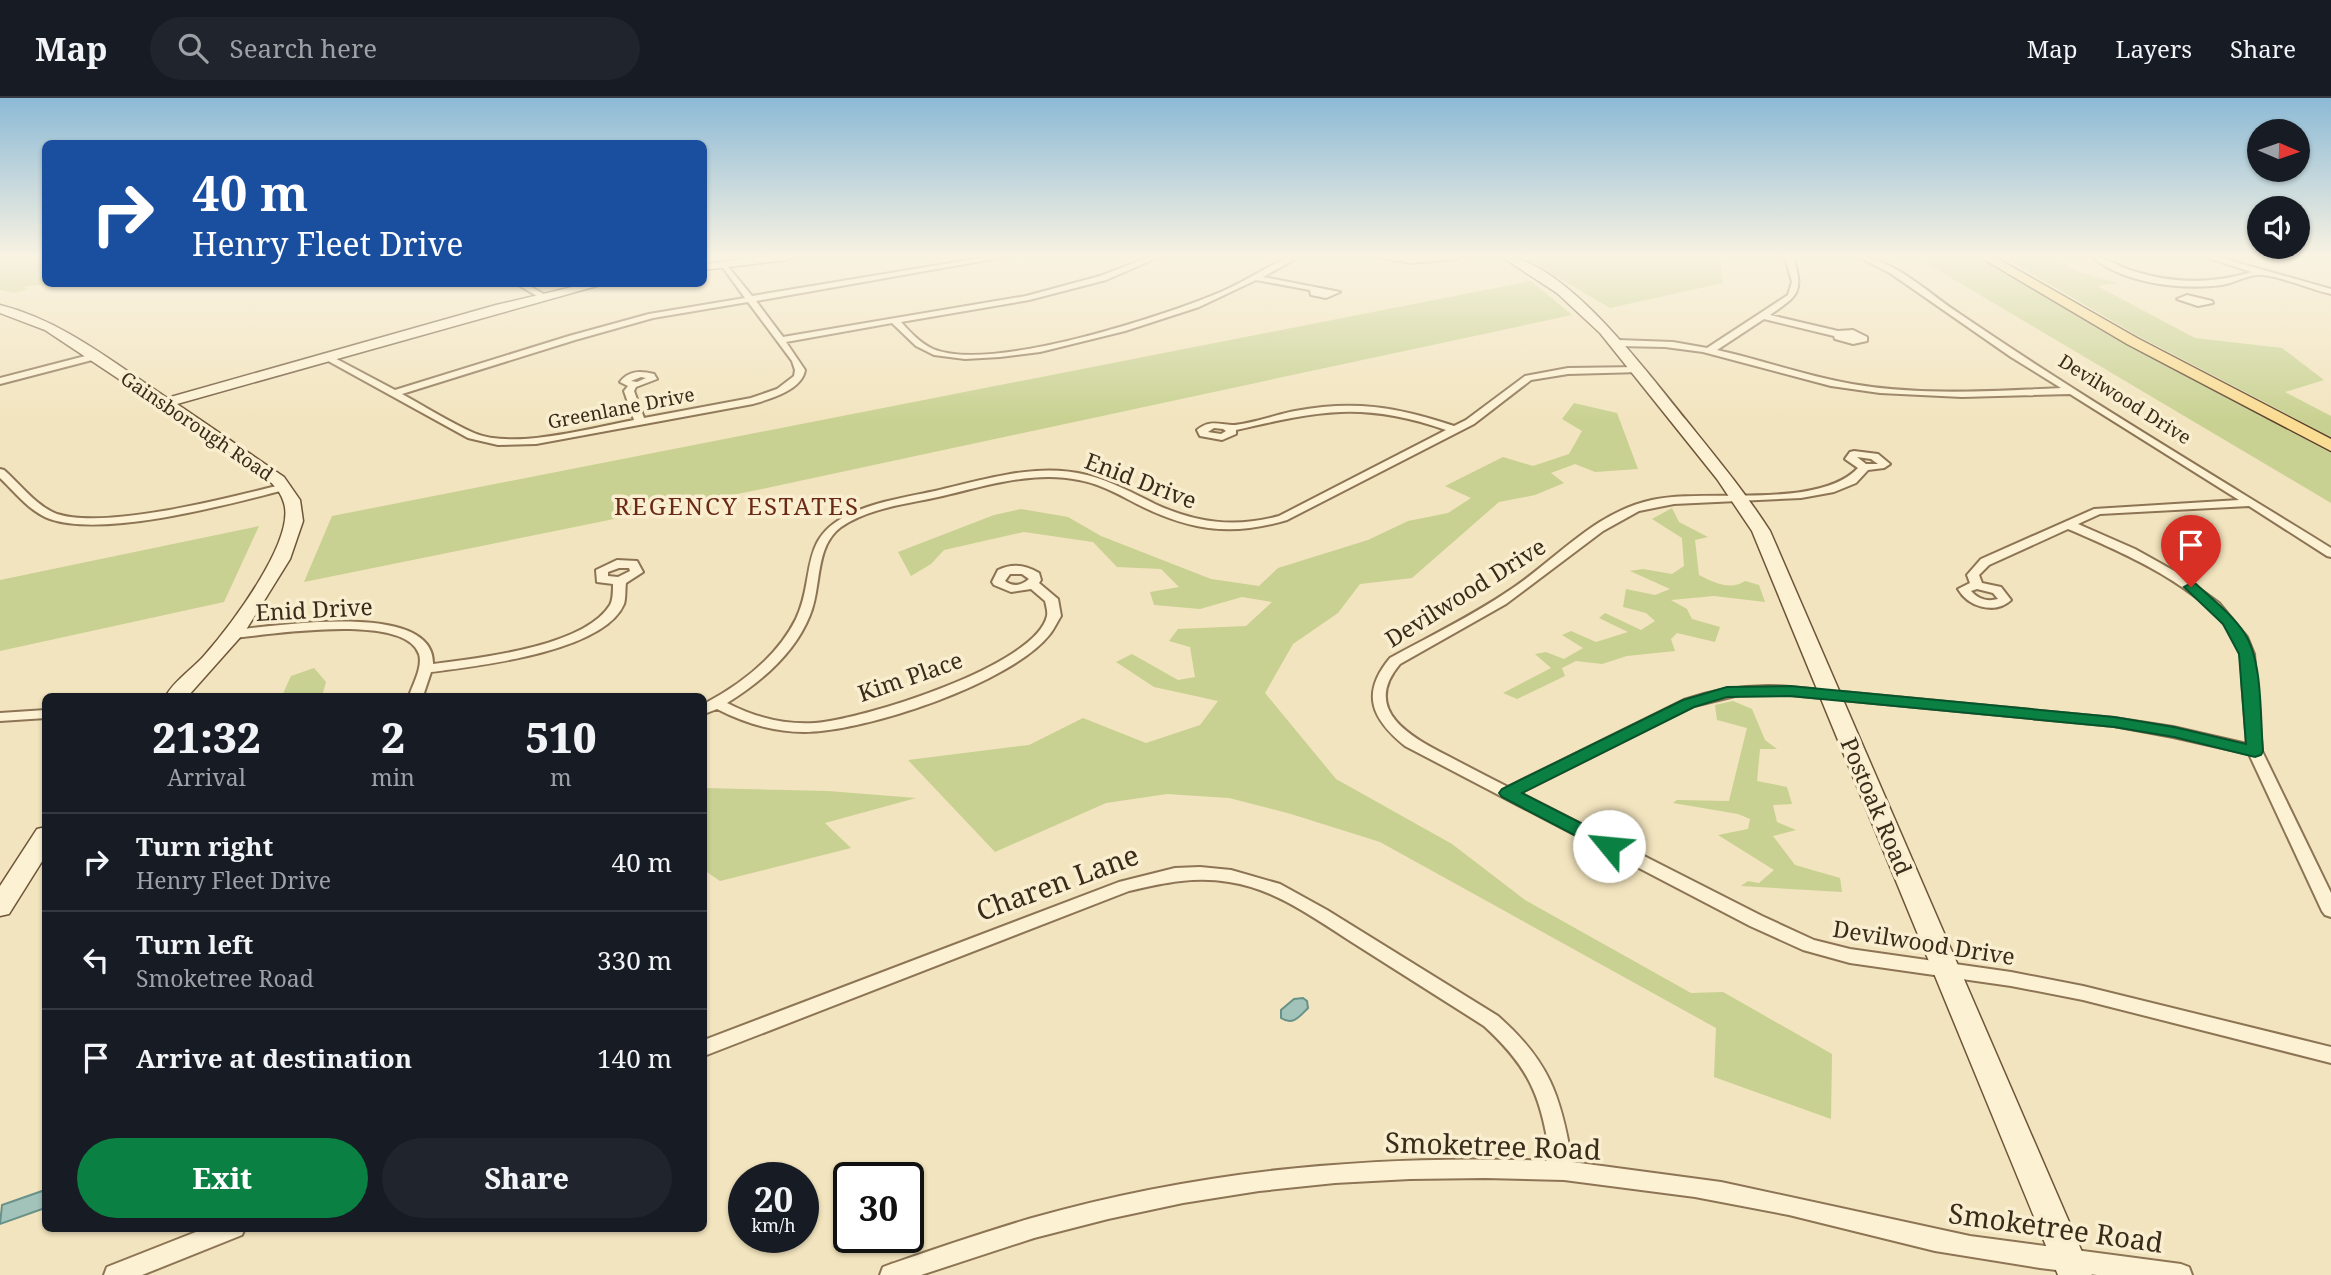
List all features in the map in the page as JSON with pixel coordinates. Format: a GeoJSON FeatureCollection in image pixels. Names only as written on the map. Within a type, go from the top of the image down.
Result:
{"type":"FeatureCollection","features":[{"type":"Feature","properties":{"kind":"main road"},"geometry":{"type":"LineString","coordinates":[[2081,312],[2331,446]]}},
{"type":"Feature","properties":{"kind":"street","name":"Gainsborough Road"},"geometry":{"type":"LineString","coordinates":[[8,312],[50,327],[274,476],[284,487],[294,509],[289,540],[280,559],[233,634],[179,693]]}},
{"type":"Feature","properties":{"kind":"street"},"geometry":{"type":"LineString","coordinates":[[166,403],[486,312]]}},
{"type":"Feature","properties":{"kind":"street"},"geometry":{"type":"LineString","coordinates":[[393,394],[615,326],[685,312]]}},
{"type":"Feature","properties":{"kind":"street","name":"Greenlane Drive"},"geometry":{"type":"LineString","coordinates":[[326,357],[472,436],[498,442],[553,439],[753,401],[789,386],[799,377],[800,370],[796,360],[759,312]]}},
{"type":"Feature","properties":{"kind":"street"},"geometry":{"type":"LineString","coordinates":[[780,340],[943,312]]}},
{"type":"Feature","properties":{"kind":"street"},"geometry":{"type":"LineString","coordinates":[[895,321],[928,350],[959,356],[993,355],[1138,324],[1174,312]]}},
{"type":"Feature","properties":{"kind":"street","name":"Postoak Road"},"geometry":{"type":"LineString","coordinates":[[1587,312],[1618,343],[1739,498],[1761,531],[2071,1267]]}},
{"type":"Feature","properties":{"kind":"street"},"geometry":{"type":"LineString","coordinates":[[1709,351],[1770,312]]}},
{"type":"Feature","properties":{"kind":"street","name":"Devilwood Drive"},"geometry":{"type":"LineString","coordinates":[[1954,312],[2071,391],[2331,553]]}},
{"type":"Feature","properties":{"kind":"street"},"geometry":{"type":"LineString","coordinates":[[1764,316],[1838,334]]}},
{"type":"Feature","properties":{"kind":"street"},"geometry":{"type":"LineString","coordinates":[[1618,343],[1670,345],[1709,351],[1812,379],[1883,391],[1956,395],[2071,391]]}},
{"type":"Feature","properties":{"kind":"street"},"geometry":{"type":"LineString","coordinates":[[0,381],[93,357]]}},
{"type":"Feature","properties":{"kind":"street","name":"Enid Drive"},"geometry":{"type":"LineString","coordinates":[[707,708],[755,676],[794,634],[810,599],[818,545],[832,528],[855,515],[1011,478],[1057,474],[1095,480],[1172,517],[1194,524],[1217,527],[1252,526],[1283,518],[1454,430],[1484,413],[1528,379],[1568,370],[1638,370]]}},
{"type":"Feature","properties":{"kind":"street"},"geometry":{"type":"LineString","coordinates":[[633,385],[629,391],[640,422]]}},
{"type":"Feature","properties":{"kind":"street"},"geometry":{"type":"LineString","coordinates":[[1230,428],[1317,409],[1346,406],[1394,410],[1454,430]]}},
{"type":"Feature","properties":{"kind":"street","name":"Devilwood Drive"},"geometry":{"type":"LineString","coordinates":[[1865,467],[1858,477],[1820,492],[1793,497],[1673,500],[1620,514],[1516,592],[1395,661],[1380,679],[1378,699],[1385,717],[1399,735],[1791,938],[1850,956],[2083,993],[2331,1055]]}},
{"type":"Feature","properties":{"kind":"street"},"geometry":{"type":"LineString","coordinates":[[0,472],[48,513],[63,520],[81,522],[129,518],[284,487]]}},
{"type":"Feature","properties":{"kind":"street"},"geometry":{"type":"LineString","coordinates":[[1977,585],[1973,575],[1985,562],[2091,512],[2106,509],[2251,503]]}},
{"type":"Feature","properties":{"kind":"street"},"geometry":{"type":"LineString","coordinates":[[2067,524],[2157,566],[2203,597],[2240,637],[2247,654],[2255,751],[2331,911]]}},
{"type":"Feature","properties":{"kind":"street"},"geometry":{"type":"LineString","coordinates":[[417,693],[425,669],[533,652],[573,638],[609,615],[620,598],[620,581]]}},
{"type":"Feature","properties":{"kind":"street","name":"Kim Place"},"geometry":{"type":"LineString","coordinates":[[717,703],[760,723],[814,727],[848,721],[936,696],[980,676],[1041,638],[1051,627],[1056,610],[1052,596],[1032,584]]}},
{"type":"Feature","properties":{"kind":"street","name":"Enid Drive"},"geometry":{"type":"LineString","coordinates":[[233,634],[368,624],[388,627],[407,633],[420,642],[426,655],[425,669]]}},
{"type":"Feature","properties":{"kind":"street"},"geometry":{"type":"LineString","coordinates":[[1508,793],[1702,698],[1727,692],[1755,690],[2114,722],[2174,732],[2255,751]]}},
{"type":"Feature","properties":{"kind":"street"},"geometry":{"type":"LineString","coordinates":[[0,718],[42,715]]}},
{"type":"Feature","properties":{"kind":"street"},"geometry":{"type":"LineString","coordinates":[[0,907],[42,841]]}},
{"type":"Feature","properties":{"kind":"street","name":"Charen Lane"},"geometry":{"type":"LineString","coordinates":[[707,1047],[1125,886],[1175,874],[1229,876],[1254,881],[1293,897],[1491,1021],[1506,1034],[1532,1063],[1547,1091],[1554,1112],[1563,1171]]}},
{"type":"Feature","properties":{"kind":"street","name":"Smoketree Road"},"geometry":{"type":"LineString","coordinates":[[891,1275],[1048,1225],[1206,1190],[1304,1176],[1403,1168],[1563,1171],[1722,1192],[1780,1203],[1902,1234],[2071,1267],[2181,1275]]}},
{"type":"Feature","properties":{"kind":"street"},"geometry":{"type":"LineString","coordinates":[[115,1275],[224,1232]]}},
{"type":"Feature","properties":{"kind":"green space"},"geometry":{"type":"Polygon","coordinates":[[[1373,312],[1568,312],[1572,315],[757,490],[304,582],[332,516],[1373,312]]]}},
{"type":"Feature","properties":{"kind":"green space"},"geometry":{"type":"Polygon","coordinates":[[[2009,312],[2071,312],[2126,344],[2331,453],[2331,503],[2009,312]]]}},
{"type":"Feature","properties":{"kind":"green space"},"geometry":{"type":"Polygon","coordinates":[[[2097,312],[2146,312],[2195,338],[2282,348],[2324,380],[2285,392],[2331,416],[2331,437],[2097,312]]]}},
{"type":"Feature","properties":{"kind":"green space"},"geometry":{"type":"Polygon","coordinates":[[[1574,403],[1617,413],[1638,469],[1595,472],[1575,464],[1551,473],[1564,483],[1535,495],[1499,502],[1412,578],[1360,584],[1338,613],[1293,644],[1265,693],[1336,779],[1452,844],[1525,900],[1691,993],[1723,992],[1832,1054],[1831,1119],[1714,1077],[1716,1028],[1380,842],[1229,798],[1167,794],[1106,803],[995,852],[908,760],[1029,745],[1083,718],[1146,743],[1200,725],[1218,701],[1154,687],[1116,662],[1132,654],[1178,680],[1195,677],[1190,647],[1169,641],[1178,629],[1246,626],[1272,602],[1242,597],[1200,609],[1154,605],[1150,592],[1179,587],[1161,569],[1117,567],[1093,542],[1024,532],[944,550],[931,564],[911,576],[898,552],[994,515],[1021,509],[1068,517],[1101,536],[1211,579],[1259,586],[1278,568],[1368,540],[1408,521],[1448,513],[1471,498],[1445,486],[1503,457],[1533,466],[1569,454],[1582,431],[1562,419],[1574,403]]]}},
{"type":"Feature","properties":{"kind":"green space"},"geometry":{"type":"Polygon","coordinates":[[[1672,508],[1679,522],[1708,537],[1695,540],[1699,575],[1722,584],[1733,585],[1745,581],[1759,585],[1765,602],[1714,596],[1671,600],[1687,609],[1692,619],[1720,627],[1715,642],[1677,633],[1671,639],[1675,651],[1627,656],[1602,664],[1576,661],[1562,668],[1565,676],[1517,699],[1503,693],[1551,668],[1535,654],[1546,652],[1564,659],[1583,648],[1562,635],[1571,631],[1596,642],[1628,632],[1599,618],[1605,613],[1641,630],[1655,621],[1646,613],[1623,607],[1626,589],[1655,595],[1670,589],[1630,571],[1643,569],[1672,574],[1684,566],[1682,538],[1652,519],[1672,508]]]}},
{"type":"Feature","properties":{"kind":"green space"},"geometry":{"type":"Polygon","coordinates":[[[259,526],[224,602],[0,651],[0,580],[259,526]]]}},
{"type":"Feature","properties":{"kind":"green space"},"geometry":{"type":"Polygon","coordinates":[[[314,668],[326,682],[323,693],[283,693],[291,676],[314,668]]]}},
{"type":"Feature","properties":{"kind":"green space"},"geometry":{"type":"Polygon","coordinates":[[[1733,701],[1752,709],[1765,740],[1777,749],[1760,749],[1757,781],[1787,787],[1792,804],[1773,805],[1777,822],[1796,830],[1773,836],[1795,865],[1840,878],[1842,892],[1741,886],[1748,881],[1759,883],[1774,870],[1718,835],[1748,829],[1750,819],[1738,814],[1673,803],[1677,800],[1729,801],[1747,728],[1717,720],[1715,705],[1733,701]]]}},
{"type":"Feature","properties":{"kind":"green space"},"geometry":{"type":"Polygon","coordinates":[[[707,788],[828,791],[916,798],[825,823],[851,848],[720,881],[707,872],[707,788]]]}},
{"type":"Feature","properties":{"kind":"water"},"geometry":{"type":"Polygon","coordinates":[[[1303,998],[1307,1001],[1308,1008],[1299,1017],[1289,1021],[1281,1018],[1281,1010],[1294,999],[1303,998]]]}},
{"type":"Feature","properties":{"kind":"water"},"geometry":{"type":"Polygon","coordinates":[[[42,1191],[42,1209],[0,1224],[2,1205],[42,1191]]]}},
{"type":"Feature","properties":{"kind":"district","name":"REGENCY ESTATES"},"geometry":{"type":"Point","coordinates":[737,505]}},
{"type":"Feature","properties":{"kind":"route"},"geometry":{"type":"LineString","coordinates":[[1609,846],[1508,793],[1689,703],[1727,692],[1790,691],[2114,722],[2174,732],[2255,751],[2247,654],[2240,637],[2228,621],[2191,587]]}}]}
